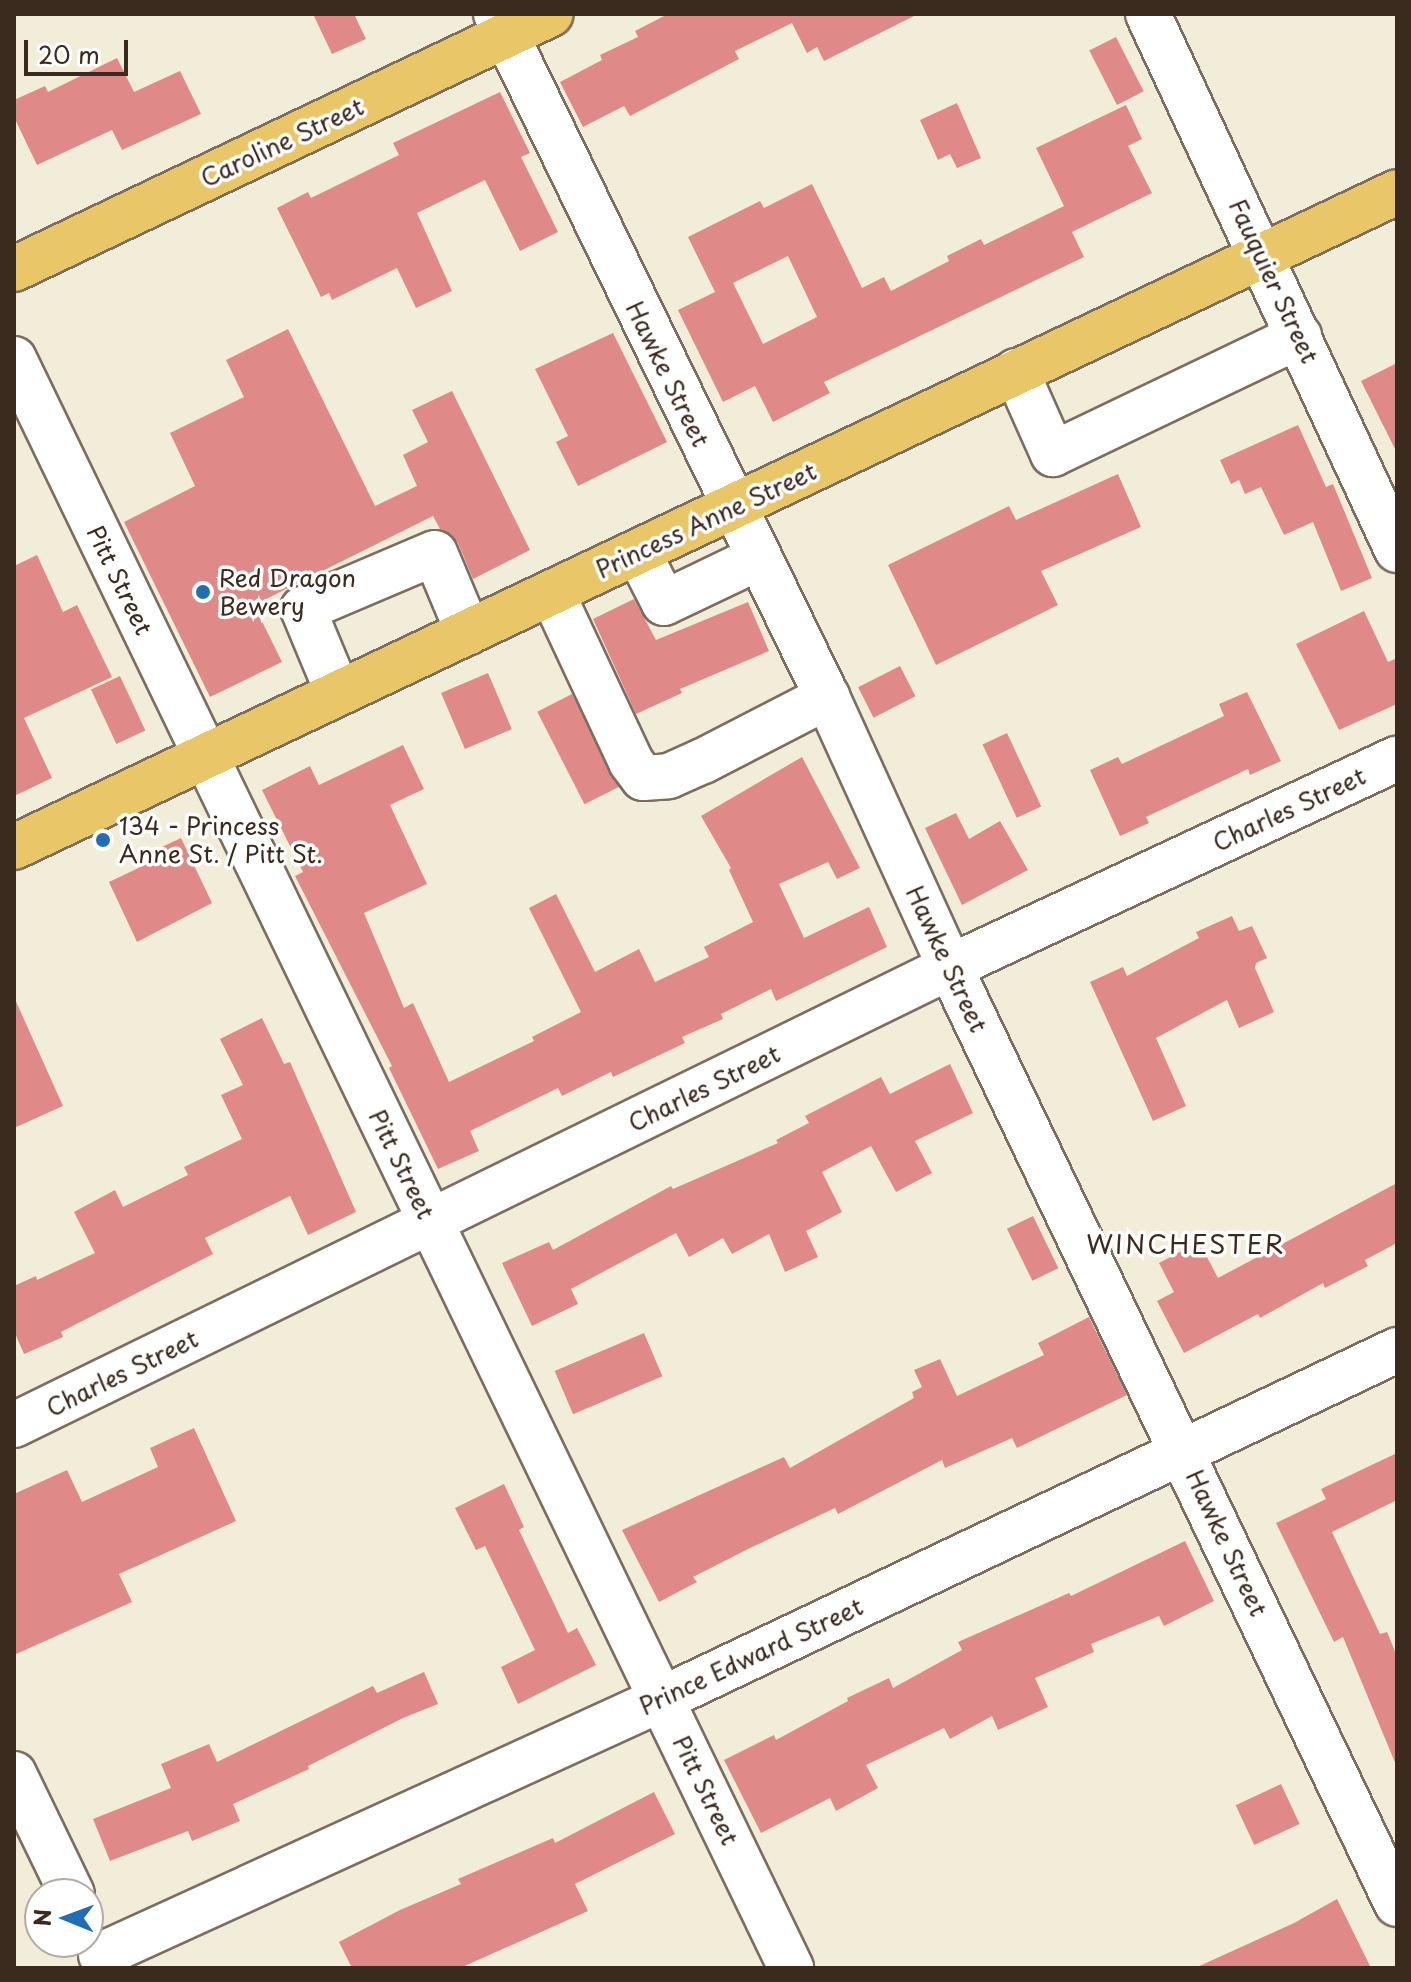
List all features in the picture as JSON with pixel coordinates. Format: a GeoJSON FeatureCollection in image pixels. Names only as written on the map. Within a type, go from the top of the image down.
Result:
{"type":"FeatureCollection","features":[{"type":"Feature","properties":{"kind":"main road","name":"Caroline Street"},"geometry":{"type":"LineString","coordinates":[[14,269],[501,25],[551,14]]}},
{"type":"Feature","properties":{"kind":"main road","name":"Princess Anne Street"},"geometry":{"type":"LineString","coordinates":[[14,847],[1397,192]]}},
{"type":"Feature","properties":{"kind":"street","name":"Fauquier Street"},"geometry":{"type":"LineString","coordinates":[[1148,14],[1397,550]]}},
{"type":"Feature","properties":{"kind":"street","name":"Hawke Street"},"geometry":{"type":"LineString","coordinates":[[501,25],[732,508],[827,697],[950,967],[1184,1451],[1397,1904]]}},
{"type":"Feature","properties":{"kind":"street"},"geometry":{"type":"LineString","coordinates":[[1016,371],[1053,454],[1299,336]]}},
{"type":"Feature","properties":{"kind":"street","name":"Pitt Street"},"geometry":{"type":"LineString","coordinates":[[14,359],[791,1968]]}},
{"type":"Feature","properties":{"kind":"street"},"geometry":{"type":"LineString","coordinates":[[638,552],[664,603],[758,558]]}},
{"type":"Feature","properties":{"kind":"street"},"geometry":{"type":"LineString","coordinates":[[338,693],[303,609],[435,553],[468,632]]}},
{"type":"Feature","properties":{"kind":"street"},"geometry":{"type":"LineString","coordinates":[[552,593],[631,762],[643,778],[669,776],[827,697]]}},
{"type":"Feature","properties":{"kind":"street","name":"Charles Street"},"geometry":{"type":"LineString","coordinates":[[14,1425],[950,967],[1397,759]]}},
{"type":"Feature","properties":{"kind":"street","name":"Prince Edward Street"},"geometry":{"type":"LineString","coordinates":[[104,1948],[662,1699],[1397,1350]]}},
{"type":"Feature","properties":{"kind":"street"},"geometry":{"type":"LineString","coordinates":[[14,1774],[64,1878]]}},
{"type":"Feature","properties":{"kind":"building"},"geometry":{"type":"Polygon","coordinates":[[[313,14],[354,14],[366,39],[332,54],[313,14]]]}},
{"type":"Feature","properties":{"kind":"building"},"geometry":{"type":"Polygon","coordinates":[[[668,14],[918,14],[824,61],[817,47],[807,53],[792,23],[735,51],[739,59],[630,116],[624,106],[583,127],[560,82],[602,60],[600,55],[638,37],[635,31],[668,14]]]}},
{"type":"Feature","properties":{"kind":"building"},"geometry":{"type":"Polygon","coordinates":[[[1116,37],[1144,91],[1117,105],[1089,51],[1116,37]]]}},
{"type":"Feature","properties":{"kind":"building"},"geometry":{"type":"Polygon","coordinates":[[[117,58],[134,92],[180,71],[201,114],[122,150],[112,130],[37,165],[14,117],[14,100],[45,86],[48,92],[117,58]]]}},
{"type":"Feature","properties":{"kind":"building"},"geometry":{"type":"Polygon","coordinates":[[[500,92],[530,153],[521,157],[558,232],[520,251],[485,180],[417,213],[452,291],[416,308],[397,268],[332,300],[329,293],[321,297],[277,208],[308,192],[311,198],[399,155],[393,143],[500,92]]]}},
{"type":"Feature","properties":{"kind":"building"},"geometry":{"type":"Polygon","coordinates":[[[957,103],[981,158],[957,168],[950,154],[938,160],[920,120],[957,103]]]}},
{"type":"Feature","properties":{"kind":"building"},"geometry":{"type":"Polygon","coordinates":[[[1126,105],[1142,139],[1128,146],[1152,193],[1072,232],[1084,257],[824,382],[830,393],[773,422],[755,386],[723,402],[678,310],[715,292],[688,237],[760,201],[764,208],[812,184],[862,288],[884,277],[891,291],[949,261],[947,256],[981,239],[984,245],[1064,206],[1036,148],[1126,105]],[[788,256],[733,283],[763,344],[817,317],[788,256]]]}},
{"type":"Feature","properties":{"kind":"building"},"geometry":{"type":"Polygon","coordinates":[[[288,329],[375,506],[417,486],[403,455],[428,442],[412,410],[452,391],[530,550],[473,579],[458,543],[451,534],[440,529],[433,516],[254,605],[282,662],[210,697],[124,522],[195,486],[170,433],[244,397],[226,360],[288,329]]]}},
{"type":"Feature","properties":{"kind":"building"},"geometry":{"type":"Polygon","coordinates":[[[613,333],[667,442],[578,486],[556,442],[568,436],[535,369],[613,333]]]}},
{"type":"Feature","properties":{"kind":"building"},"geometry":{"type":"Polygon","coordinates":[[[1397,363],[1397,453],[1361,381],[1397,363]]]}},
{"type":"Feature","properties":{"kind":"building"},"geometry":{"type":"Polygon","coordinates":[[[1298,425],[1326,487],[1333,484],[1372,578],[1341,591],[1313,522],[1284,535],[1261,487],[1245,494],[1239,480],[1231,484],[1220,460],[1298,425]]]}},
{"type":"Feature","properties":{"kind":"building"},"geometry":{"type":"Polygon","coordinates":[[[1118,474],[1141,527],[1041,571],[1058,605],[936,665],[888,565],[1009,506],[1016,520],[1118,474]]]}},
{"type":"Feature","properties":{"kind":"building"},"geometry":{"type":"Polygon","coordinates":[[[37,555],[63,612],[77,605],[112,677],[24,718],[52,778],[14,796],[14,566],[37,555]]]}},
{"type":"Feature","properties":{"kind":"building"},"geometry":{"type":"Polygon","coordinates":[[[634,599],[656,640],[748,602],[769,651],[680,689],[682,693],[636,714],[593,619],[634,599]]]}},
{"type":"Feature","properties":{"kind":"building"},"geometry":{"type":"Polygon","coordinates":[[[1364,611],[1388,662],[1397,658],[1397,704],[1339,730],[1296,644],[1364,611]]]}},
{"type":"Feature","properties":{"kind":"building"},"geometry":{"type":"Polygon","coordinates":[[[900,666],[915,696],[874,718],[858,687],[900,666]]]}},
{"type":"Feature","properties":{"kind":"building"},"geometry":{"type":"Polygon","coordinates":[[[488,673],[512,729],[465,749],[441,693],[488,673]]]}},
{"type":"Feature","properties":{"kind":"building"},"geometry":{"type":"Polygon","coordinates":[[[120,676],[145,730],[116,744],[91,690],[120,676]]]}},
{"type":"Feature","properties":{"kind":"building"},"geometry":{"type":"Polygon","coordinates":[[[1247,692],[1281,761],[1250,775],[1248,769],[1146,817],[1149,823],[1120,836],[1090,770],[1118,757],[1122,764],[1224,716],[1219,704],[1247,692]]]}},
{"type":"Feature","properties":{"kind":"building"},"geometry":{"type":"Polygon","coordinates":[[[572,694],[619,787],[584,804],[537,712],[572,694]]]}},
{"type":"Feature","properties":{"kind":"building"},"geometry":{"type":"Polygon","coordinates":[[[1007,733],[1041,806],[1017,818],[983,744],[1007,733]]]}},
{"type":"Feature","properties":{"kind":"building"},"geometry":{"type":"Polygon","coordinates":[[[403,745],[424,789],[390,805],[427,884],[364,913],[404,1008],[413,1003],[449,1082],[534,1041],[532,1037],[581,1012],[529,908],[556,894],[595,972],[639,949],[655,982],[709,957],[704,947],[753,922],[729,870],[731,868],[701,816],[802,757],[860,868],[837,879],[828,862],[779,884],[804,938],[869,907],[887,947],[776,1001],[771,989],[721,1014],[723,1019],[682,1037],[685,1043],[613,1077],[611,1072],[562,1096],[558,1088],[470,1131],[479,1151],[438,1169],[389,1068],[392,1066],[295,876],[303,872],[262,790],[310,766],[319,785],[403,745]]]}},
{"type":"Feature","properties":{"kind":"building"},"geometry":{"type":"Polygon","coordinates":[[[956,813],[969,839],[1000,821],[1028,870],[962,905],[925,828],[956,813]]]}},
{"type":"Feature","properties":{"kind":"building"},"geometry":{"type":"Polygon","coordinates":[[[181,838],[212,903],[137,942],[109,882],[153,861],[149,853],[181,838]]]}},
{"type":"Feature","properties":{"kind":"building"},"geometry":{"type":"Polygon","coordinates":[[[1232,916],[1239,931],[1252,926],[1267,958],[1256,963],[1255,968],[1274,1012],[1239,1028],[1227,1000],[1156,1038],[1186,1106],[1153,1121],[1090,982],[1123,967],[1127,976],[1199,938],[1196,932],[1232,916]]]}},
{"type":"Feature","properties":{"kind":"building"},"geometry":{"type":"Polygon","coordinates":[[[14,997],[63,1106],[14,1128],[14,997]]]}},
{"type":"Feature","properties":{"kind":"building"},"geometry":{"type":"Polygon","coordinates":[[[262,1018],[284,1064],[290,1062],[356,1212],[308,1235],[290,1196],[205,1238],[213,1254],[61,1332],[63,1337],[24,1354],[14,1331],[14,1286],[36,1276],[37,1280],[95,1253],[74,1212],[115,1190],[123,1207],[188,1175],[184,1167],[242,1139],[221,1095],[243,1085],[220,1039],[262,1018]]]}},
{"type":"Feature","properties":{"kind":"building"},"geometry":{"type":"Polygon","coordinates":[[[950,1064],[973,1113],[915,1141],[932,1173],[896,1192],[871,1146],[822,1172],[842,1212],[806,1231],[818,1257],[785,1272],[769,1234],[732,1254],[723,1238],[689,1257],[676,1233],[571,1289],[578,1304],[532,1326],[502,1263],[549,1242],[553,1250],[671,1186],[673,1189],[778,1143],[776,1140],[809,1123],[805,1116],[881,1077],[890,1094],[950,1064]]]}},
{"type":"Feature","properties":{"kind":"building"},"geometry":{"type":"Polygon","coordinates":[[[1397,1183],[1397,1243],[1365,1260],[1368,1266],[1325,1288],[1323,1283],[1260,1318],[1258,1314],[1184,1353],[1157,1301],[1174,1292],[1159,1263],[1199,1242],[1218,1278],[1397,1183]]]}},
{"type":"Feature","properties":{"kind":"building"},"geometry":{"type":"Polygon","coordinates":[[[1033,1216],[1058,1268],[1032,1281],[1007,1229],[1033,1216]]]}},
{"type":"Feature","properties":{"kind":"building"},"geometry":{"type":"Polygon","coordinates":[[[1089,1317],[1127,1395],[1017,1448],[1012,1438],[945,1468],[942,1460],[838,1514],[835,1508],[750,1548],[693,1577],[697,1582],[659,1602],[622,1530],[784,1457],[790,1468],[914,1398],[912,1392],[922,1387],[914,1370],[940,1359],[957,1396],[1044,1355],[1038,1343],[1089,1317]]]}},
{"type":"Feature","properties":{"kind":"building"},"geometry":{"type":"Polygon","coordinates":[[[644,1333],[662,1376],[573,1414],[555,1371],[644,1333]]]}},
{"type":"Feature","properties":{"kind":"building"},"geometry":{"type":"Polygon","coordinates":[[[194,1428],[236,1521],[119,1574],[132,1602],[14,1655],[14,1494],[67,1470],[82,1502],[158,1467],[150,1448],[194,1428]]]}},
{"type":"Feature","properties":{"kind":"building"},"geometry":{"type":"Polygon","coordinates":[[[1397,1453],[1397,1500],[1332,1532],[1380,1634],[1387,1632],[1397,1656],[1396,1765],[1343,1637],[1334,1642],[1276,1523],[1326,1499],[1321,1489],[1397,1453]]]}},
{"type":"Feature","properties":{"kind":"building"},"geometry":{"type":"Polygon","coordinates":[[[504,1484],[524,1527],[519,1530],[568,1633],[577,1628],[596,1665],[518,1704],[501,1667],[535,1650],[485,1546],[476,1550],[455,1508],[504,1484]]]}},
{"type":"Feature","properties":{"kind":"building"},"geometry":{"type":"Polygon","coordinates":[[[1185,1541],[1214,1601],[1164,1626],[1159,1616],[1091,1644],[1094,1652],[1035,1678],[1048,1707],[998,1730],[992,1716],[950,1739],[944,1728],[866,1765],[878,1788],[836,1811],[830,1798],[761,1833],[724,1760],[774,1735],[776,1740],[848,1701],[847,1698],[889,1678],[893,1688],[962,1650],[958,1642],[1069,1593],[1071,1596],[1185,1541]]]}},
{"type":"Feature","properties":{"kind":"building"},"geometry":{"type":"Polygon","coordinates":[[[424,1672],[438,1704],[403,1718],[308,1766],[309,1769],[233,1804],[240,1821],[192,1841],[188,1831],[110,1861],[93,1819],[171,1788],[161,1764],[209,1744],[217,1762],[373,1686],[377,1693],[424,1672]]]}},
{"type":"Feature","properties":{"kind":"building"},"geometry":{"type":"Polygon","coordinates":[[[1281,1784],[1300,1824],[1254,1845],[1236,1805],[1281,1784]]]}},
{"type":"Feature","properties":{"kind":"building"},"geometry":{"type":"Polygon","coordinates":[[[654,1792],[675,1834],[575,1884],[588,1911],[460,1968],[352,1968],[339,1942],[400,1910],[461,1884],[458,1879],[553,1838],[555,1843],[654,1792]]]}},
{"type":"Feature","properties":{"kind":"building"},"geometry":{"type":"Polygon","coordinates":[[[1337,1899],[1371,1968],[1195,1968],[1294,1923],[1337,1899]]]}},
{"type":"Feature","properties":{"kind":"place","name":"Red Dragon Bewery"},"geometry":{"type":"Point","coordinates":[203,592]}},
{"type":"Feature","properties":{"kind":"place","name":"134 - Princess Anne St. / Pitt St."},"geometry":{"type":"Point","coordinates":[103,840]}},
{"type":"Feature","properties":{"kind":"district","name":"WINCHESTER"},"geometry":{"type":"Point","coordinates":[1186,1244]}}]}
